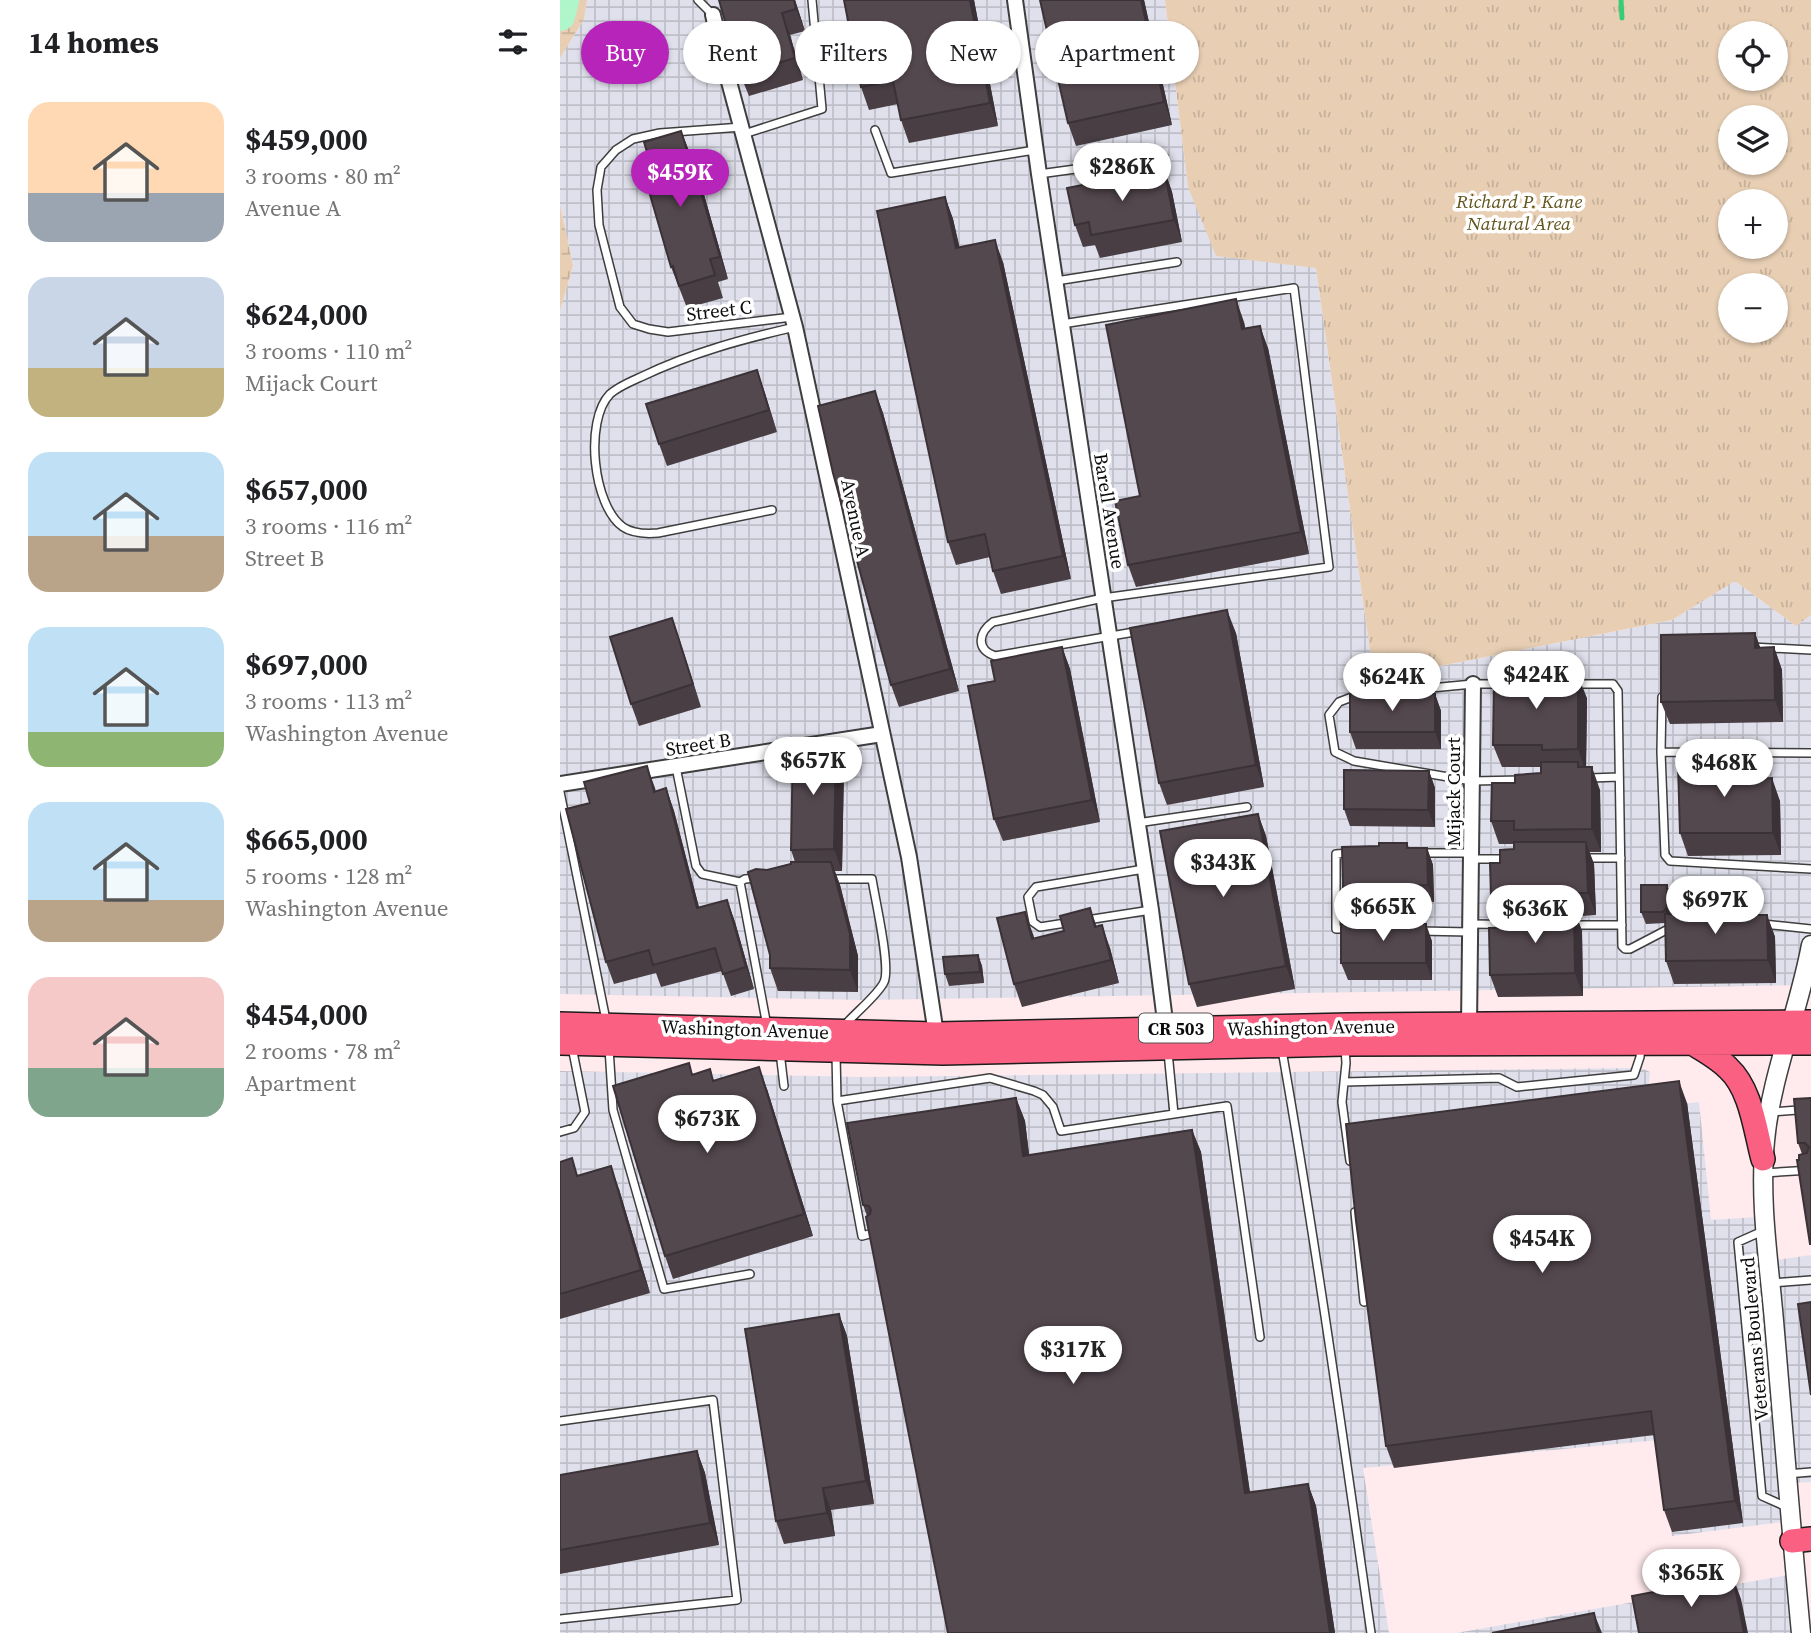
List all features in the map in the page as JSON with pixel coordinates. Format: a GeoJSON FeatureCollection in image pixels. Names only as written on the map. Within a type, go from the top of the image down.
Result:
{"type":"FeatureCollection","features":[{"type":"Feature","properties":{"kind":"main road","name":"Washington Avenue"},"geometry":{"type":"LineString","coordinates":[[564,1036],[838,1041],[943,1053],[1349,1025],[1797,1029],[1811,1043]]}},
{"type":"Feature","properties":{"kind":"main road","name":"Washington Avenue"},"geometry":{"type":"LineString","coordinates":[[838,1041],[936,1034],[1167,1038],[1282,1046],[1692,1043],[1797,1029]]}},
{"type":"Feature","properties":{"kind":"main road"},"geometry":{"type":"LineString","coordinates":[[1692,1043],[1735,1074],[1749,1105],[1763,1166]]}},
{"type":"Feature","properties":{"kind":"street","name":"Barell Avenue"},"geometry":{"type":"LineString","coordinates":[[1015,0],[1151,910],[1167,1038]]}},
{"type":"Feature","properties":{"kind":"street","name":"Avenue A"},"geometry":{"type":"LineString","coordinates":[[713,15],[793,322],[909,857],[936,1034]]}},
{"type":"Feature","properties":{"kind":"street","name":"Mijack Court"},"geometry":{"type":"LineString","coordinates":[[1469,1026],[1473,684]]}},
{"type":"Feature","properties":{"kind":"street","name":"Street B"},"geometry":{"type":"LineString","coordinates":[[560,784],[883,734]]}},
{"type":"Feature","properties":{"kind":"street","name":"Veterans Boulevard"},"geometry":{"type":"LineString","coordinates":[[1801,1633],[1801,1540],[1790,1508],[1763,1166],[1769,1112],[1797,1029],[1811,946]]}},
{"type":"Feature","properties":{"kind":"lane"},"geometry":{"type":"LineString","coordinates":[[698,0],[713,15]]}},
{"type":"Feature","properties":{"kind":"lane"},"geometry":{"type":"LineString","coordinates":[[742,131],[822,108],[812,0]]}},
{"type":"Feature","properties":{"kind":"lane"},"geometry":{"type":"LineString","coordinates":[[875,130],[891,173],[1036,149]]}},
{"type":"Feature","properties":{"kind":"lane","name":"Street C"},"geometry":{"type":"LineString","coordinates":[[742,131],[660,133],[633,139],[616,149],[601,167],[597,190],[598,225],[620,307],[632,324],[668,332],[793,322]]}},
{"type":"Feature","properties":{"kind":"lane"},"geometry":{"type":"LineString","coordinates":[[1039,174],[1164,157]]}},
{"type":"Feature","properties":{"kind":"lane"},"geometry":{"type":"LineString","coordinates":[[1056,281],[1177,262]]}},
{"type":"Feature","properties":{"kind":"lane"},"geometry":{"type":"LineString","coordinates":[[1062,324],[1294,288],[1329,567],[1104,598],[993,622],[985,627],[981,640],[988,654],[995,656],[1147,629]]}},
{"type":"Feature","properties":{"kind":"lane"},"geometry":{"type":"LineString","coordinates":[[772,510],[659,533],[641,534],[624,528],[610,514],[603,500],[594,453],[595,429],[601,409],[610,394],[627,383],[656,370],[793,322]]}},
{"type":"Feature","properties":{"kind":"lane"},"geometry":{"type":"LineString","coordinates":[[1746,646],[1811,650]]}},
{"type":"Feature","properties":{"kind":"lane"},"geometry":{"type":"LineString","coordinates":[[1511,684],[1473,684],[1357,695],[1339,702],[1329,715],[1335,752],[1354,761],[1472,781],[1526,780]]}},
{"type":"Feature","properties":{"kind":"lane"},"geometry":{"type":"LineString","coordinates":[[1562,684],[1613,684],[1618,691],[1622,946],[1630,949],[1674,926],[1678,917]]}},
{"type":"Feature","properties":{"kind":"lane"},"geometry":{"type":"LineString","coordinates":[[1662,685],[1661,752],[1665,855],[1670,861],[1811,869]]}},
{"type":"Feature","properties":{"kind":"lane"},"geometry":{"type":"LineString","coordinates":[[1661,752],[1811,754]]}},
{"type":"Feature","properties":{"kind":"lane"},"geometry":{"type":"LineString","coordinates":[[676,767],[696,866],[702,874],[740,882],[751,878],[764,878]]}},
{"type":"Feature","properties":{"kind":"lane"},"geometry":{"type":"LineString","coordinates":[[1579,778],[1619,778]]}},
{"type":"Feature","properties":{"kind":"lane"},"geometry":{"type":"LineString","coordinates":[[560,792],[608,1035],[613,1110],[664,1289],[750,1274]]}},
{"type":"Feature","properties":{"kind":"lane"},"geometry":{"type":"LineString","coordinates":[[1137,823],[1247,807]]}},
{"type":"Feature","properties":{"kind":"lane"},"geometry":{"type":"LineString","coordinates":[[1363,853],[1336,853],[1336,929],[1363,929]]}},
{"type":"Feature","properties":{"kind":"lane"},"geometry":{"type":"LineString","coordinates":[[1418,853],[1512,859]]}},
{"type":"Feature","properties":{"kind":"lane"},"geometry":{"type":"LineString","coordinates":[[1580,858],[1620,858]]}},
{"type":"Feature","properties":{"kind":"lane"},"geometry":{"type":"LineString","coordinates":[[1144,869],[1036,887],[1028,897],[1033,922],[1040,927],[1151,910]]}},
{"type":"Feature","properties":{"kind":"lane"},"geometry":{"type":"LineString","coordinates":[[818,879],[872,879],[886,961],[886,979],[853,1014],[838,1041],[838,1101],[862,1236],[873,1233]]}},
{"type":"Feature","properties":{"kind":"lane"},"geometry":{"type":"LineString","coordinates":[[740,882],[784,1086]]}},
{"type":"Feature","properties":{"kind":"lane"},"geometry":{"type":"LineString","coordinates":[[1759,924],[1811,929]]}},
{"type":"Feature","properties":{"kind":"lane"},"geometry":{"type":"LineString","coordinates":[[1417,930],[1553,925]]}},
{"type":"Feature","properties":{"kind":"lane"},"geometry":{"type":"LineString","coordinates":[[1567,925],[1622,925]]}},
{"type":"Feature","properties":{"kind":"lane"},"geometry":{"type":"LineString","coordinates":[[560,1132],[574,1128],[585,1112],[564,1036]]}},
{"type":"Feature","properties":{"kind":"lane"},"geometry":{"type":"LineString","coordinates":[[1167,1038],[1174,1114]]}},
{"type":"Feature","properties":{"kind":"lane"},"geometry":{"type":"LineString","coordinates":[[1344,1082],[1499,1078],[1517,1087],[1634,1075],[1641,1043]]}},
{"type":"Feature","properties":{"kind":"lane"},"geometry":{"type":"LineString","coordinates":[[1344,1044],[1346,1063],[1342,1102],[1351,1169]]}},
{"type":"Feature","properties":{"kind":"lane"},"geometry":{"type":"LineString","coordinates":[[1282,1046],[1314,1238],[1371,1633]]}},
{"type":"Feature","properties":{"kind":"lane"},"geometry":{"type":"LineString","coordinates":[[838,1101],[990,1078],[1043,1095],[1053,1107],[1061,1131],[1227,1106],[1260,1337]]}},
{"type":"Feature","properties":{"kind":"lane"},"geometry":{"type":"LineString","coordinates":[[1769,1112],[1811,1109]]}},
{"type":"Feature","properties":{"kind":"lane"},"geometry":{"type":"LineString","coordinates":[[1763,1166],[1811,1170]]}},
{"type":"Feature","properties":{"kind":"lane"},"geometry":{"type":"LineString","coordinates":[[1355,1209],[1364,1302]]}},
{"type":"Feature","properties":{"kind":"lane"},"geometry":{"type":"LineString","coordinates":[[1766,1230],[1738,1242],[1762,1496],[1790,1508]]}},
{"type":"Feature","properties":{"kind":"lane"},"geometry":{"type":"LineString","coordinates":[[1771,1283],[1811,1280]]}},
{"type":"Feature","properties":{"kind":"lane"},"geometry":{"type":"LineString","coordinates":[[560,1421],[713,1400],[737,1600],[560,1619]]}},
{"type":"Feature","properties":{"kind":"lane"},"geometry":{"type":"LineString","coordinates":[[1787,1474],[1811,1472]]}},
{"type":"Feature","properties":{"kind":"shaded area"},"geometry":{"type":"Polygon","coordinates":[[[587,0],[1165,0],[1168,21],[1035,21],[1035,84],[1175,84],[1188,187],[1316,268],[1374,679],[1672,620],[1735,581],[1796,626],[1811,615],[1811,962],[1807,985],[864,1000],[560,994],[560,310],[573,266],[560,205],[560,58],[581,24],[581,84],[669,84],[669,21],[583,21],[587,0]]]}},
{"type":"Feature","properties":{"kind":"shaded area"},"geometry":{"type":"Polygon","coordinates":[[[1641,1068],[1650,1072],[1647,1108],[1699,1102],[1711,1220],[1759,1217],[1763,1262],[1811,1255],[1811,1482],[1787,1483],[1790,1521],[1672,1536],[1659,1440],[1363,1468],[1389,1633],[560,1633],[560,1071],[864,1077],[1641,1068]]]}},
{"type":"Feature","properties":{"kind":"shaded area"},"geometry":{"type":"Polygon","coordinates":[[[1794,1574],[1800,1633],[1456,1633],[1794,1574]]]}},
{"type":"Feature","properties":{"kind":"green space"},"geometry":{"type":"Polygon","coordinates":[[[560,0],[587,0],[584,19],[560,58],[560,0]]]}},
{"type":"Feature","properties":{"kind":"green space","name":"Richard P. Kane Natural Area"},"geometry":{"type":"Polygon","coordinates":[[[1165,0],[1811,0],[1811,615],[1796,626],[1735,581],[1672,620],[1374,679],[1316,268],[1216,256],[1188,187],[1175,84],[1199,84],[1199,21],[1168,21],[1165,0]]]}},
{"type":"Feature","properties":{"kind":"green space"},"geometry":{"type":"Polygon","coordinates":[[[560,205],[573,266],[560,310],[560,205]]]}},
{"type":"Feature","properties":{"kind":"building"},"geometry":{"type":"Polygon","coordinates":[[[719,0],[794,0],[796,9],[782,13],[795,58],[781,62],[781,21],[725,21],[719,0]]]}},
{"type":"Feature","properties":{"kind":"building"},"geometry":{"type":"Polygon","coordinates":[[[844,0],[970,0],[974,21],[926,21],[926,84],[986,84],[990,103],[901,120],[894,84],[912,84],[912,21],[848,21],[844,0]]]}},
{"type":"Feature","properties":{"kind":"building"},"geometry":{"type":"Polygon","coordinates":[[[1040,0],[1141,0],[1146,21],[1045,21],[1040,0]]]}},
{"type":"Feature","properties":{"kind":"building"},"geometry":{"type":"Polygon","coordinates":[[[1059,84],[1160,84],[1164,102],[1068,123],[1059,84]]]}},
{"type":"Feature","properties":{"kind":"building"},"geometry":{"type":"Polygon","coordinates":[[[681,131],[720,257],[710,259],[715,275],[679,286],[644,174],[653,172],[644,142],[681,131]]]}},
{"type":"Feature","properties":{"kind":"building"},"geometry":{"type":"Polygon","coordinates":[[[1164,169],[1174,220],[1091,235],[1089,222],[1075,225],[1067,188],[1164,169]]]}},
{"type":"Feature","properties":{"kind":"building"},"geometry":{"type":"Polygon","coordinates":[[[945,197],[956,248],[995,240],[1063,556],[993,571],[985,534],[948,542],[877,211],[945,197]]]}},
{"type":"Feature","properties":{"kind":"building"},"geometry":{"type":"Polygon","coordinates":[[[1236,299],[1242,329],[1260,326],[1301,532],[1128,565],[1115,501],[1140,496],[1106,325],[1236,299]]]}},
{"type":"Feature","properties":{"kind":"building"},"geometry":{"type":"Polygon","coordinates":[[[757,370],[769,410],[659,444],[646,404],[757,370]]]}},
{"type":"Feature","properties":{"kind":"building"},"geometry":{"type":"Polygon","coordinates":[[[875,391],[950,669],[891,685],[833,473],[818,406],[875,391]]]}},
{"type":"Feature","properties":{"kind":"building"},"geometry":{"type":"Polygon","coordinates":[[[1227,610],[1256,765],[1159,783],[1130,628],[1227,610]]]}},
{"type":"Feature","properties":{"kind":"building"},"geometry":{"type":"Polygon","coordinates":[[[672,618],[693,684],[631,704],[610,637],[672,618]]]}},
{"type":"Feature","properties":{"kind":"building"},"geometry":{"type":"Polygon","coordinates":[[[1755,633],[1755,648],[1774,647],[1775,700],[1661,702],[1661,635],[1755,633]]]}},
{"type":"Feature","properties":{"kind":"building"},"geometry":{"type":"Polygon","coordinates":[[[1062,647],[1092,800],[994,819],[968,686],[995,681],[991,661],[1062,647]]]}},
{"type":"Feature","properties":{"kind":"building"},"geometry":{"type":"Polygon","coordinates":[[[1494,675],[1578,676],[1578,749],[1542,750],[1542,745],[1493,745],[1494,675]]]}},
{"type":"Feature","properties":{"kind":"building"},"geometry":{"type":"Polygon","coordinates":[[[1350,694],[1435,694],[1435,732],[1350,732],[1350,694]]]}},
{"type":"Feature","properties":{"kind":"building"},"geometry":{"type":"Polygon","coordinates":[[[793,745],[836,746],[834,849],[791,850],[793,745]]]}},
{"type":"Feature","properties":{"kind":"building"},"geometry":{"type":"Polygon","coordinates":[[[1541,762],[1578,762],[1578,767],[1592,767],[1592,829],[1514,830],[1514,821],[1491,821],[1492,783],[1515,783],[1515,775],[1541,773],[1541,762]]]}},
{"type":"Feature","properties":{"kind":"building"},"geometry":{"type":"Polygon","coordinates":[[[1757,763],[1757,779],[1772,778],[1773,833],[1680,833],[1678,764],[1757,763]]]}},
{"type":"Feature","properties":{"kind":"building"},"geometry":{"type":"Polygon","coordinates":[[[647,766],[654,792],[666,788],[697,908],[727,900],[746,967],[723,974],[715,948],[653,965],[649,950],[606,962],[566,809],[590,803],[584,782],[647,766]]]}},
{"type":"Feature","properties":{"kind":"building"},"geometry":{"type":"Polygon","coordinates":[[[1344,770],[1429,771],[1428,810],[1344,809],[1344,770]]]}},
{"type":"Feature","properties":{"kind":"building"},"geometry":{"type":"Polygon","coordinates":[[[1258,814],[1286,966],[1189,984],[1160,831],[1258,814]]]}},
{"type":"Feature","properties":{"kind":"building"},"geometry":{"type":"Polygon","coordinates":[[[1514,842],[1586,842],[1588,893],[1573,893],[1573,896],[1491,896],[1490,863],[1500,863],[1500,850],[1514,849],[1514,842]]]}},
{"type":"Feature","properties":{"kind":"building"},"geometry":{"type":"Polygon","coordinates":[[[1379,843],[1407,843],[1407,848],[1427,848],[1428,885],[1343,887],[1342,847],[1379,846],[1379,843]]]}},
{"type":"Feature","properties":{"kind":"building"},"geometry":{"type":"Polygon","coordinates":[[[791,862],[831,862],[850,934],[850,970],[770,968],[770,955],[748,872],[756,869],[767,870],[791,862]]]}},
{"type":"Feature","properties":{"kind":"building"},"geometry":{"type":"Polygon","coordinates":[[[1641,885],[1667,885],[1665,910],[1641,912],[1641,885]]]}},
{"type":"Feature","properties":{"kind":"building"},"geometry":{"type":"Polygon","coordinates":[[[1689,903],[1712,904],[1713,915],[1767,915],[1768,960],[1666,961],[1665,914],[1689,914],[1689,903]]]}},
{"type":"Feature","properties":{"kind":"building"},"geometry":{"type":"Polygon","coordinates":[[[1090,908],[1095,927],[1102,925],[1111,960],[1014,984],[997,918],[1025,912],[1032,939],[1064,931],[1060,916],[1090,908]]]}},
{"type":"Feature","properties":{"kind":"building"},"geometry":{"type":"Polygon","coordinates":[[[1535,908],[1574,908],[1575,973],[1490,975],[1489,928],[1535,927],[1535,908]]]}},
{"type":"Feature","properties":{"kind":"building"},"geometry":{"type":"Polygon","coordinates":[[[1373,919],[1393,920],[1393,924],[1426,924],[1426,963],[1341,963],[1341,924],[1373,924],[1373,919]]]}},
{"type":"Feature","properties":{"kind":"building"},"geometry":{"type":"Polygon","coordinates":[[[978,955],[980,972],[945,974],[943,957],[978,955]]]}},
{"type":"Feature","properties":{"kind":"building"},"geometry":{"type":"Polygon","coordinates":[[[689,1063],[692,1075],[710,1069],[713,1081],[759,1067],[804,1214],[665,1256],[613,1086],[689,1063]]]}},
{"type":"Feature","properties":{"kind":"building"},"geometry":{"type":"Polygon","coordinates":[[[1679,1081],[1735,1501],[1664,1510],[1651,1411],[1386,1446],[1346,1124],[1679,1081]]]}},
{"type":"Feature","properties":{"kind":"building"},"geometry":{"type":"Polygon","coordinates":[[[1016,1098],[1023,1156],[1192,1130],[1245,1493],[1308,1484],[1330,1633],[948,1633],[866,1217],[871,1210],[869,1206],[863,1205],[847,1123],[1016,1098]]]}},
{"type":"Feature","properties":{"kind":"building"},"geometry":{"type":"Polygon","coordinates":[[[1811,1098],[1810,1244],[1797,1160],[1799,1155],[1807,1153],[1809,1147],[1805,1143],[1798,1143],[1794,1099],[1811,1098]]]}},
{"type":"Feature","properties":{"kind":"building"},"geometry":{"type":"Polygon","coordinates":[[[572,1158],[577,1176],[611,1166],[641,1270],[560,1294],[560,1162],[572,1158]]]}},
{"type":"Feature","properties":{"kind":"building"},"geometry":{"type":"Polygon","coordinates":[[[1811,1302],[1811,1395],[1798,1304],[1811,1302]]]}},
{"type":"Feature","properties":{"kind":"building"},"geometry":{"type":"Polygon","coordinates":[[[839,1314],[866,1481],[823,1488],[827,1513],[776,1521],[745,1329],[839,1314]]]}},
{"type":"Feature","properties":{"kind":"building"},"geometry":{"type":"Polygon","coordinates":[[[697,1451],[710,1523],[560,1550],[560,1475],[697,1451]]]}},
{"type":"Feature","properties":{"kind":"building"},"geometry":{"type":"Polygon","coordinates":[[[1733,1577],[1744,1633],[1639,1633],[1632,1596],[1733,1577]]]}},
{"type":"Feature","properties":{"kind":"building"},"geometry":{"type":"Polygon","coordinates":[[[1594,1613],[1598,1633],[1492,1633],[1594,1613]]]}},
{"type":"Feature","properties":{"kind":"waterway"},"geometry":{"type":"LineString","coordinates":[[560,16],[564,0]]}},
{"type":"Feature","properties":{"kind":"waterway"},"geometry":{"type":"LineString","coordinates":[[1621,0],[1622,18]]}}]}
